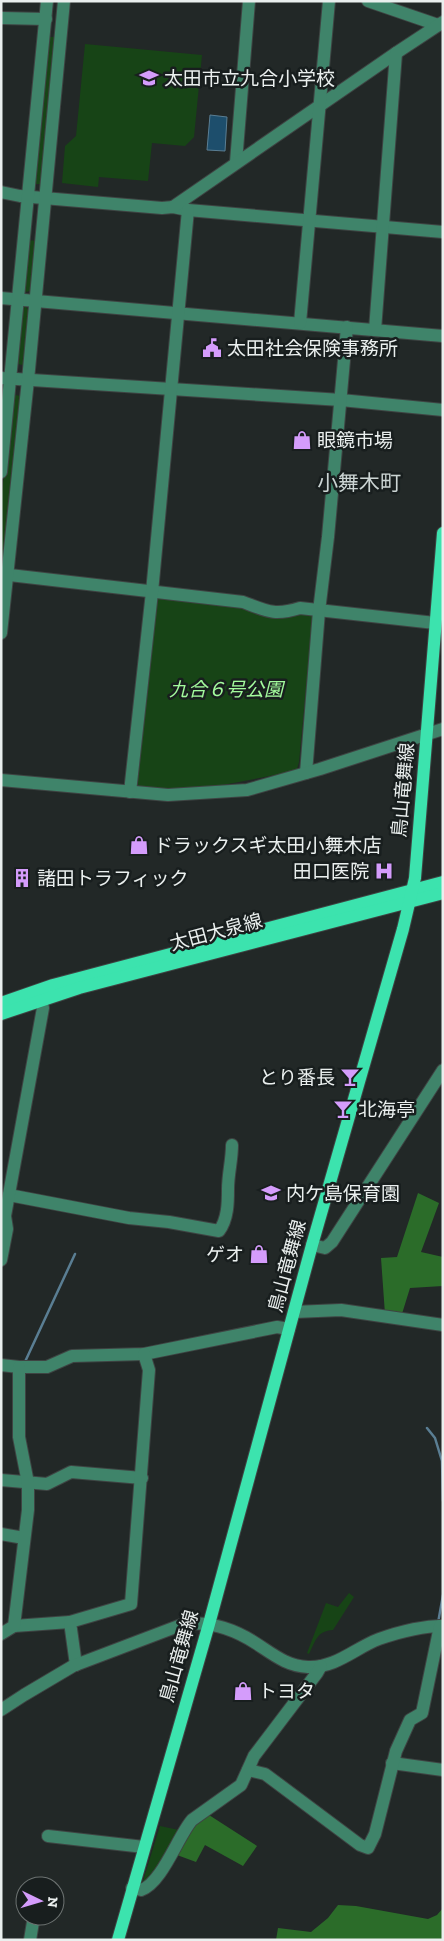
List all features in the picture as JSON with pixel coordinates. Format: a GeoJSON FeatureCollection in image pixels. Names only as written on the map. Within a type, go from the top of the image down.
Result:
{"type":"FeatureCollection","features":[{"type":"Feature","properties":{"kind":"main road","name":"鳥山竜舞線"},"geometry":{"type":"LineString","coordinates":[[118,1940],[209,1624],[312,1246],[411,896],[415,878],[443,533]]}},
{"type":"Feature","properties":{"kind":"main road","name":"太田大泉線"},"geometry":{"type":"LineString","coordinates":[[1,1003],[40,995],[411,896],[443,882]]}},
{"type":"Feature","properties":{"kind":"main road","name":"太田大泉線"},"geometry":{"type":"LineString","coordinates":[[411,896],[443,893]]}},
{"type":"Feature","properties":{"kind":"main road","name":"太田大泉線"},"geometry":{"type":"LineString","coordinates":[[1,1014],[40,995]]}},
{"type":"Feature","properties":{"kind":"street"},"geometry":{"type":"LineString","coordinates":[[1,472],[6,378],[18,300],[47,1]]}},
{"type":"Feature","properties":{"kind":"street"},"geometry":{"type":"LineString","coordinates":[[1,632],[5,575],[28,380],[64,1]]}},
{"type":"Feature","properties":{"kind":"street"},"geometry":{"type":"LineString","coordinates":[[236,162],[249,1]]}},
{"type":"Feature","properties":{"kind":"street"},"geometry":{"type":"LineString","coordinates":[[300,323],[329,1]]}},
{"type":"Feature","properties":{"kind":"street"},"geometry":{"type":"LineString","coordinates":[[368,1],[440,24]]}},
{"type":"Feature","properties":{"kind":"street"},"geometry":{"type":"LineString","coordinates":[[1,18],[46,19]]}},
{"type":"Feature","properties":{"kind":"street"},"geometry":{"type":"LineString","coordinates":[[1,192],[28,197],[162,208],[173,206],[440,24]]}},
{"type":"Feature","properties":{"kind":"street"},"geometry":{"type":"LineString","coordinates":[[375,330],[396,53]]}},
{"type":"Feature","properties":{"kind":"street"},"geometry":{"type":"LineString","coordinates":[[173,206],[188,210],[443,232]]}},
{"type":"Feature","properties":{"kind":"street"},"geometry":{"type":"LineString","coordinates":[[130,792],[152,592],[188,210]]}},
{"type":"Feature","properties":{"kind":"street"},"geometry":{"type":"LineString","coordinates":[[1,298],[443,336]]}},
{"type":"Feature","properties":{"kind":"street"},"geometry":{"type":"LineString","coordinates":[[306,773],[319,611],[347,327]]}},
{"type":"Feature","properties":{"kind":"street"},"geometry":{"type":"LineString","coordinates":[[6,378],[341,400],[443,410]]}},
{"type":"Feature","properties":{"kind":"street"},"geometry":{"type":"LineString","coordinates":[[5,575],[243,602],[271,612],[283,613],[300,608],[435,623]]}},
{"type":"Feature","properties":{"kind":"street"},"geometry":{"type":"LineString","coordinates":[[1,780],[168,795],[247,790],[443,729]]}},
{"type":"Feature","properties":{"kind":"street"},"geometry":{"type":"LineString","coordinates":[[1,1260],[7,1229],[5,1216],[43,1008],[40,995]]}},
{"type":"Feature","properties":{"kind":"street"},"geometry":{"type":"LineString","coordinates":[[312,1246],[325,1248],[332,1242],[443,1070]]}},
{"type":"Feature","properties":{"kind":"street"},"geometry":{"type":"LineString","coordinates":[[9,1195],[130,1218],[219,1231],[230,1199],[228,1189],[232,1145]]}},
{"type":"Feature","properties":{"kind":"street"},"geometry":{"type":"LineString","coordinates":[[294,1312],[341,1310],[443,1325]]}},
{"type":"Feature","properties":{"kind":"street"},"geometry":{"type":"LineString","coordinates":[[1,1365],[47,1367],[72,1356],[144,1354],[277,1327],[289,1329]]}},
{"type":"Feature","properties":{"kind":"street"},"geometry":{"type":"LineString","coordinates":[[1,1634],[14,1626],[70,1622],[131,1604],[149,1370],[144,1354]]}},
{"type":"Feature","properties":{"kind":"street"},"geometry":{"type":"LineString","coordinates":[[14,1626],[28,1510],[28,1483],[20,1437],[20,1367]]}},
{"type":"Feature","properties":{"kind":"street"},"geometry":{"type":"LineString","coordinates":[[1,1480],[47,1484],[71,1472],[142,1478]]}},
{"type":"Feature","properties":{"kind":"street"},"geometry":{"type":"LineString","coordinates":[[1,1534],[24,1538]]}},
{"type":"Feature","properties":{"kind":"street"},"geometry":{"type":"LineString","coordinates":[[70,1622],[76,1665]]}},
{"type":"Feature","properties":{"kind":"street"},"geometry":{"type":"LineString","coordinates":[[1,1710],[76,1665],[181,1625],[196,1622],[234,1631],[288,1663],[303,1666],[321,1666],[340,1660],[378,1640],[423,1628],[441,1626],[422,1713],[410,1720],[399,1742],[375,1834],[368,1848],[360,1845],[265,1774],[248,1770]]}},
{"type":"Feature","properties":{"kind":"street"},"geometry":{"type":"LineString","coordinates":[[132,1888],[142,1890],[148,1886],[172,1855],[187,1825],[241,1784],[254,1756],[321,1666]]}},
{"type":"Feature","properties":{"kind":"street"},"geometry":{"type":"LineString","coordinates":[[392,1763],[443,1770]]}},
{"type":"Feature","properties":{"kind":"street"},"geometry":{"type":"LineString","coordinates":[[48,1836],[144,1847]]}},
{"type":"Feature","properties":{"kind":"street"},"geometry":{"type":"LineString","coordinates":[[30,1940],[32,1926]]}},
{"type":"Feature","properties":{"kind":"green space"},"geometry":{"type":"Polygon","coordinates":[[[46,37],[56,37],[41,184],[35,184],[46,37]]]}},
{"type":"Feature","properties":{"kind":"green space"},"geometry":{"type":"Polygon","coordinates":[[[85,44],[202,55],[194,137],[185,146],[152,143],[148,181],[99,177],[98,187],[62,183],[65,146],[76,136],[85,44]]]}},
{"type":"Feature","properties":{"kind":"green space"},"geometry":{"type":"Polygon","coordinates":[[[26,240],[38,241],[30,291],[25,292],[22,289],[26,240]]]}},
{"type":"Feature","properties":{"kind":"green space"},"geometry":{"type":"Polygon","coordinates":[[[22,307],[26,307],[30,312],[26,361],[23,365],[18,364],[15,360],[22,307]]]}},
{"type":"Feature","properties":{"kind":"green space"},"geometry":{"type":"Polygon","coordinates":[[[16,395],[20,396],[5,560],[1,555],[1,502],[12,399],[16,395]]]}},
{"type":"Feature","properties":{"kind":"green space","name":"九合６号公園"},"geometry":{"type":"Polygon","coordinates":[[[155,598],[313,615],[297,769],[291,772],[207,788],[140,787],[136,782],[155,598]]]}},
{"type":"Feature","properties":{"kind":"green space"},"geometry":{"type":"Polygon","coordinates":[[[418,1193],[439,1203],[421,1252],[443,1257],[443,1286],[410,1288],[401,1317],[385,1314],[381,1258],[397,1257],[418,1193]]]}},
{"type":"Feature","properties":{"kind":"green space"},"geometry":{"type":"Polygon","coordinates":[[[349,1593],[354,1597],[333,1630],[320,1634],[309,1654],[307,1653],[326,1603],[338,1607],[349,1593]]]}},
{"type":"Feature","properties":{"kind":"green space"},"geometry":{"type":"Polygon","coordinates":[[[209,1815],[257,1846],[243,1866],[205,1845],[196,1862],[177,1855],[191,1827],[209,1815]]]}},
{"type":"Feature","properties":{"kind":"green space"},"geometry":{"type":"Polygon","coordinates":[[[160,1826],[179,1830],[164,1861],[142,1884],[160,1826]]]}},
{"type":"Feature","properties":{"kind":"green space"},"geometry":{"type":"Polygon","coordinates":[[[338,1905],[356,1906],[428,1919],[437,1915],[443,1908],[443,1940],[276,1940],[278,1928],[311,1932],[328,1918],[338,1905]]]}},
{"type":"Feature","properties":{"kind":"water"},"geometry":{"type":"Polygon","coordinates":[[[210,115],[227,117],[225,151],[207,150],[210,115]]]}},
{"type":"Feature","properties":{"kind":"waterway"},"geometry":{"type":"LineString","coordinates":[[24,1364],[75,1254]]}},
{"type":"Feature","properties":{"kind":"waterway"},"geometry":{"type":"LineString","coordinates":[[427,1428],[435,1438],[442,1461],[443,1501]]}},
{"type":"Feature","properties":{"kind":"waterway"},"geometry":{"type":"LineString","coordinates":[[438,1623],[443,1595]]}},
{"type":"Feature","properties":{"kind":"place","name":"太田市立九合小学校"},"geometry":{"type":"Point","coordinates":[149,78]}},
{"type":"Feature","properties":{"kind":"place","name":"太田社会保険事務所"},"geometry":{"type":"Point","coordinates":[212,348]}},
{"type":"Feature","properties":{"kind":"place","name":"眼鏡市場"},"geometry":{"type":"Point","coordinates":[302,440]}},
{"type":"Feature","properties":{"kind":"place","name":"ドラックスギ太田小舞木店"},"geometry":{"type":"Point","coordinates":[139,845]}},
{"type":"Feature","properties":{"kind":"place","name":"田口医院"},"geometry":{"type":"Point","coordinates":[384,871]}},
{"type":"Feature","properties":{"kind":"place","name":"諸田トラフィック"},"geometry":{"type":"Point","coordinates":[22,878]}},
{"type":"Feature","properties":{"kind":"place","name":"とり番長"},"geometry":{"type":"Point","coordinates":[350,1077]}},
{"type":"Feature","properties":{"kind":"place","name":"北海亭"},"geometry":{"type":"Point","coordinates":[343,1109]}},
{"type":"Feature","properties":{"kind":"place","name":"内ケ島保育園"},"geometry":{"type":"Point","coordinates":[271,1193]}},
{"type":"Feature","properties":{"kind":"place","name":"ゲオ"},"geometry":{"type":"Point","coordinates":[259,1254]}},
{"type":"Feature","properties":{"kind":"place","name":"トヨタ"},"geometry":{"type":"Point","coordinates":[243,1691]}},
{"type":"Feature","properties":{"kind":"district","name":"小舞木町"},"geometry":{"type":"Point","coordinates":[359,482]}}]}
